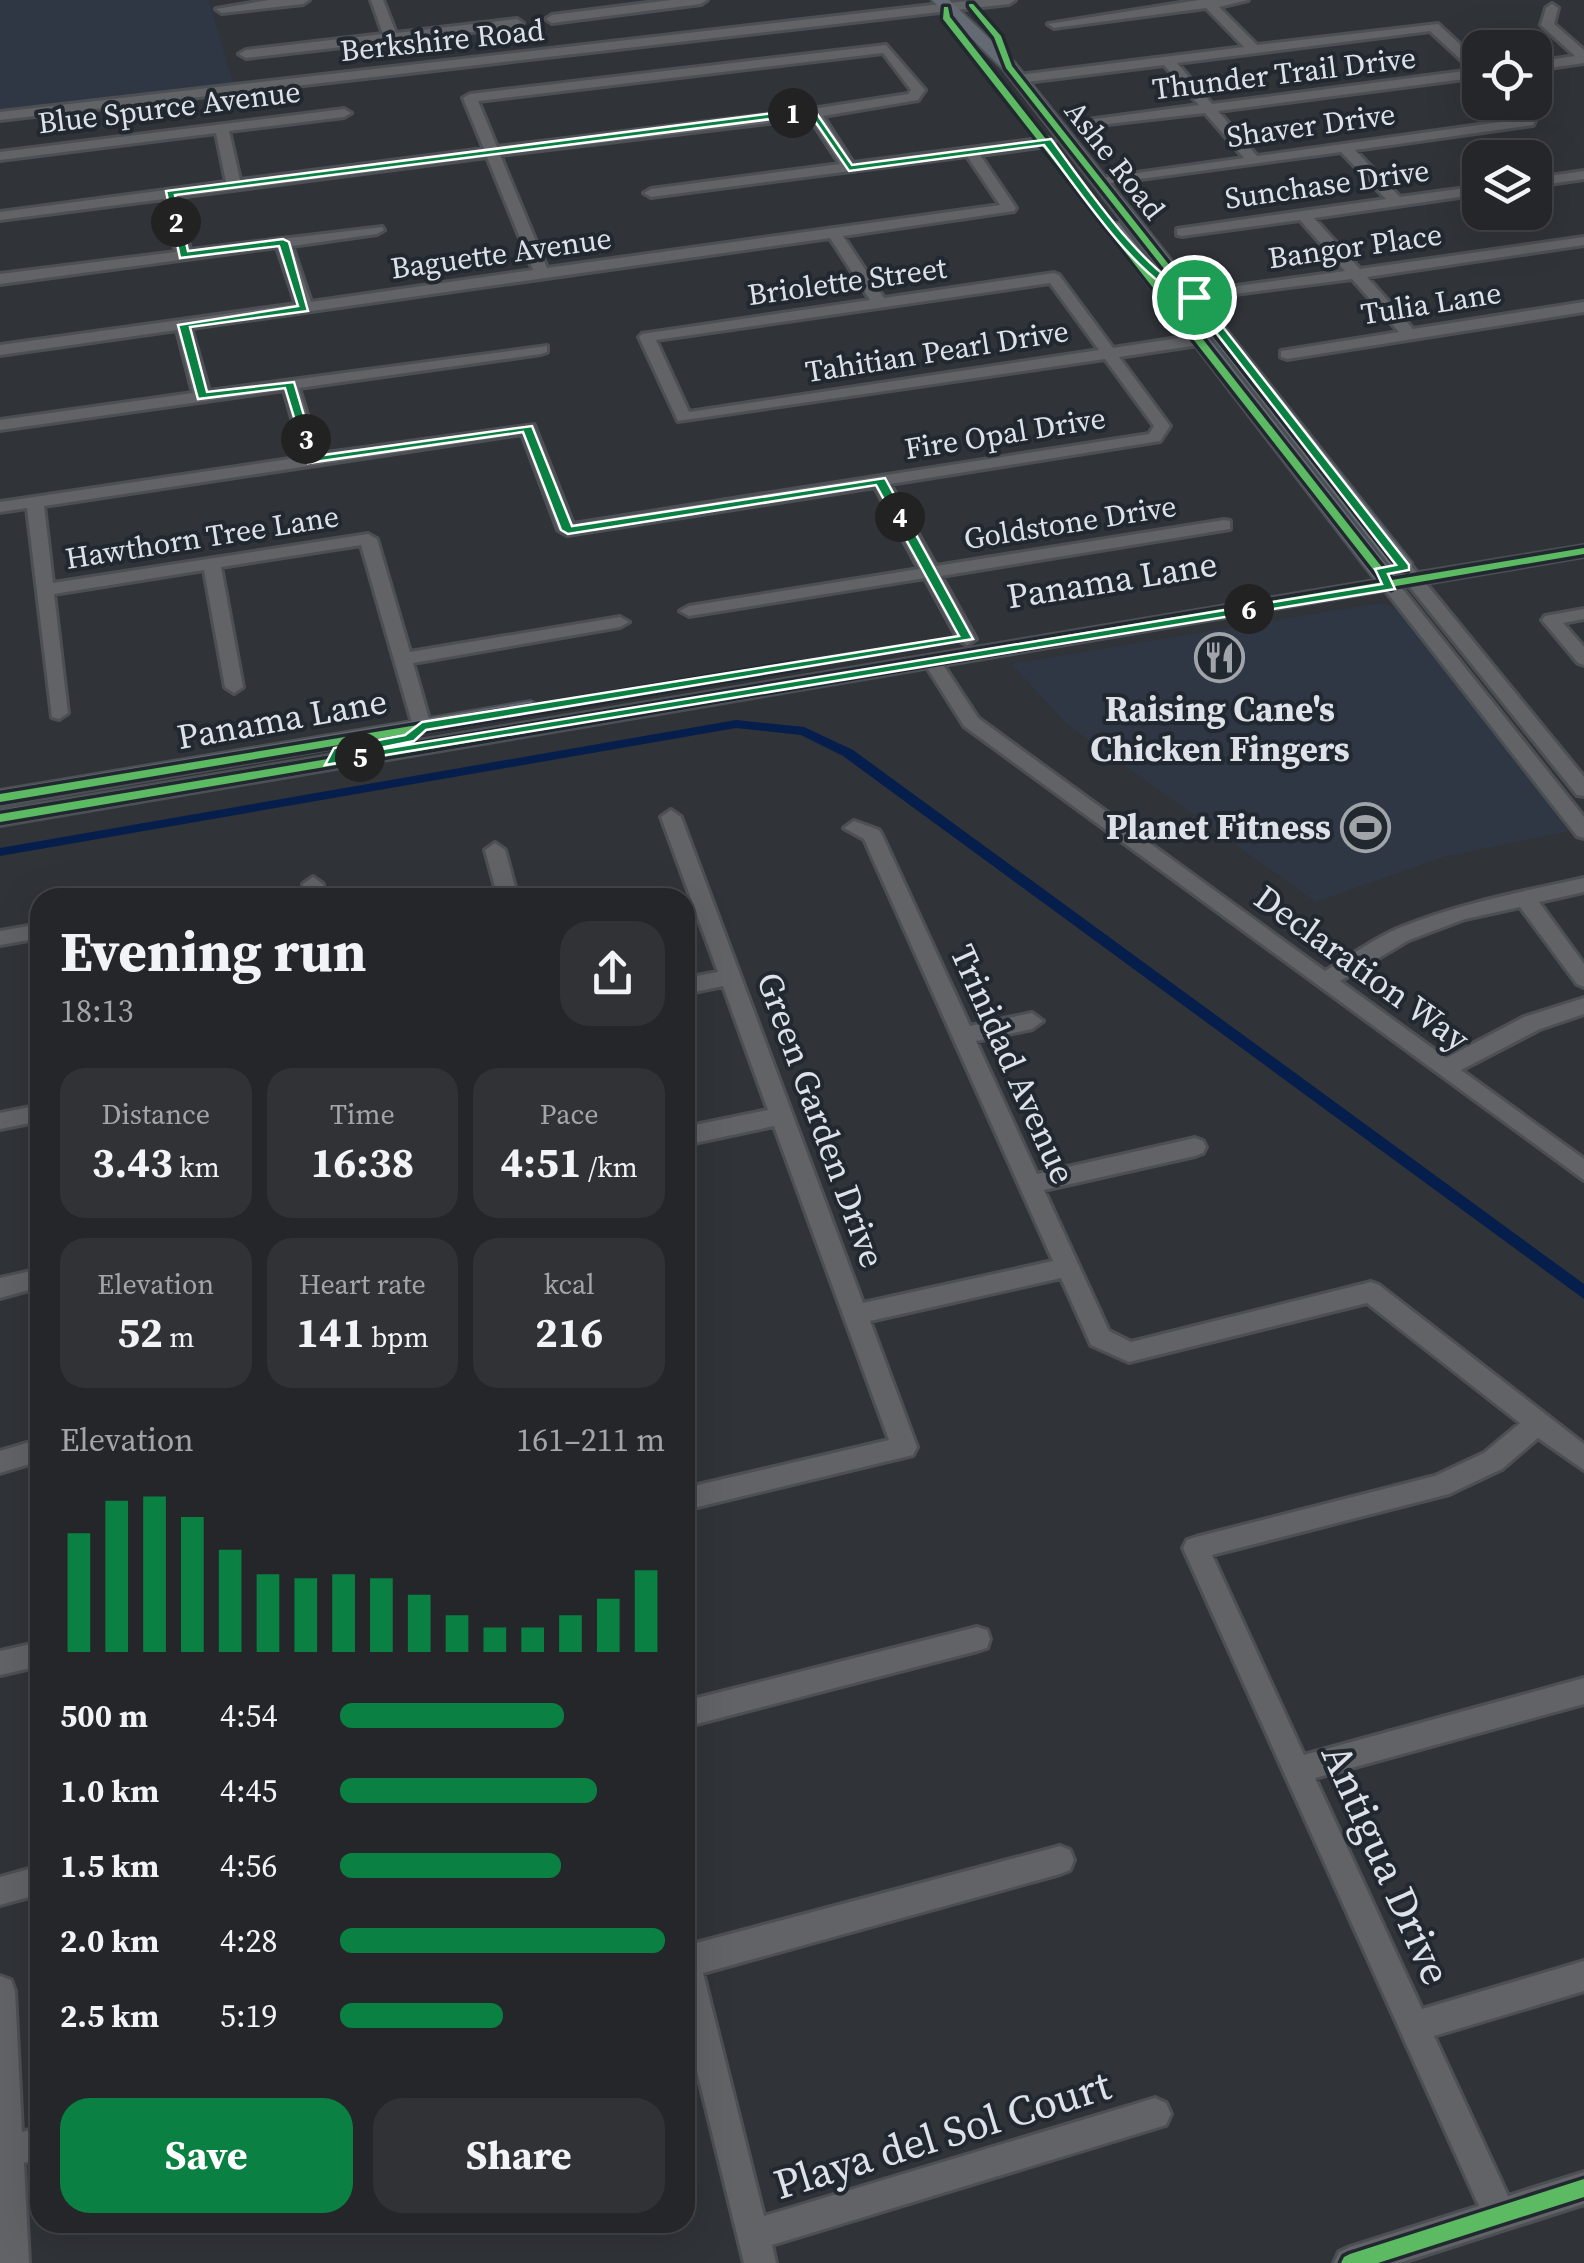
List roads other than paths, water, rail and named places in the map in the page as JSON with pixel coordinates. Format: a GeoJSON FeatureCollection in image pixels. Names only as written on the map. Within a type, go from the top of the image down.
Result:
{"type":"FeatureCollection","features":[{"type":"Feature","properties":{"kind":"main road","name":"Ashe Road"},"geometry":{"type":"LineString","coordinates":[[943,4],[1014,72],[1194,297],[1312,450],[1398,577]]}},
{"type":"Feature","properties":{"kind":"main road","name":"Ashe Road"},"geometry":{"type":"LineString","coordinates":[[943,4],[946,16],[1198,340],[1398,577]]}},
{"type":"Feature","properties":{"kind":"main road"},"geometry":{"type":"LineString","coordinates":[[972,5],[997,36],[1014,72]]}},
{"type":"Feature","properties":{"kind":"main road"},"geometry":{"type":"LineString","coordinates":[[1124,241],[1178,292],[1194,297]]}},
{"type":"Feature","properties":{"kind":"main road"},"geometry":{"type":"LineString","coordinates":[[1198,340],[1220,346],[1250,382],[1265,390]]}},
{"type":"Feature","properties":{"kind":"main road"},"geometry":{"type":"LineString","coordinates":[[1241,394],[1262,402],[1297,443],[1312,450]]}},
{"type":"Feature","properties":{"kind":"main road","name":"Panama Lane"},"geometry":{"type":"LineString","coordinates":[[0,818],[932,661],[1398,577],[1584,535]]}},
{"type":"Feature","properties":{"kind":"main road","name":"Panama Lane"},"geometry":{"type":"LineString","coordinates":[[0,798],[967,639],[1584,551]]}},
{"type":"Feature","properties":{"kind":"main road"},"geometry":{"type":"LineString","coordinates":[[932,661],[967,639]]}},
{"type":"Feature","properties":{"kind":"main road"},"geometry":{"type":"LineString","coordinates":[[330,762],[338,752],[409,738],[422,726]]}},
{"type":"Feature","properties":{"kind":"street"},"geometry":{"type":"LineString","coordinates":[[222,9],[303,0]]}},
{"type":"Feature","properties":{"kind":"street"},"geometry":{"type":"LineString","coordinates":[[378,0],[404,70]]}},
{"type":"Feature","properties":{"kind":"street"},"geometry":{"type":"LineString","coordinates":[[685,20],[701,0]]}},
{"type":"Feature","properties":{"kind":"street","name":"Berkshire Road"},"geometry":{"type":"LineString","coordinates":[[0,116],[404,70],[685,20],[1009,0]]}},
{"type":"Feature","properties":{"kind":"street"},"geometry":{"type":"LineString","coordinates":[[1054,24],[1242,0]]}},
{"type":"Feature","properties":{"kind":"street"},"geometry":{"type":"LineString","coordinates":[[1208,2],[1254,49]]}},
{"type":"Feature","properties":{"kind":"street"},"geometry":{"type":"LineString","coordinates":[[1552,8],[1547,25],[1584,58]]}},
{"type":"Feature","properties":{"kind":"street"},"geometry":{"type":"LineString","coordinates":[[552,18],[685,20]]}},
{"type":"Feature","properties":{"kind":"street"},"geometry":{"type":"LineString","coordinates":[[685,20],[716,69]]}},
{"type":"Feature","properties":{"kind":"street"},"geometry":{"type":"LineString","coordinates":[[246,54],[517,23]]}},
{"type":"Feature","properties":{"kind":"street"},"geometry":{"type":"LineString","coordinates":[[1014,72],[1167,60],[1433,27],[1462,55]]}},
{"type":"Feature","properties":{"kind":"street"},"geometry":{"type":"LineString","coordinates":[[0,216],[170,193],[234,186],[494,152],[913,98],[918,90],[886,49],[470,98],[494,152],[542,274]]}},
{"type":"Feature","properties":{"kind":"street"},"geometry":{"type":"LineString","coordinates":[[1552,63],[1584,58]]}},
{"type":"Feature","properties":{"kind":"street"},"geometry":{"type":"LineString","coordinates":[[1167,60],[1254,161]]}},
{"type":"Feature","properties":{"kind":"street","name":"Thunder Trail Drive"},"geometry":{"type":"LineString","coordinates":[[1095,123],[1462,74]]}},
{"type":"Feature","properties":{"kind":"street"},"geometry":{"type":"LineString","coordinates":[[125,102],[131,140]]}},
{"type":"Feature","properties":{"kind":"street"},"geometry":{"type":"LineString","coordinates":[[813,111],[849,168]]}},
{"type":"Feature","properties":{"kind":"street","name":"Blue Spurce Avenue"},"geometry":{"type":"LineString","coordinates":[[0,156],[344,113]]}},
{"type":"Feature","properties":{"kind":"street","name":"Shaver Drive"},"geometry":{"type":"LineString","coordinates":[[1101,182],[1529,120]]}},
{"type":"Feature","properties":{"kind":"street"},"geometry":{"type":"LineString","coordinates":[[222,130],[234,186]]}},
{"type":"Feature","properties":{"kind":"street"},"geometry":{"type":"LineString","coordinates":[[651,194],[1047,142]]}},
{"type":"Feature","properties":{"kind":"street"},"geometry":{"type":"LineString","coordinates":[[1345,148],[1397,202]]}},
{"type":"Feature","properties":{"kind":"street","name":"Baguette Avenue"},"geometry":{"type":"LineString","coordinates":[[0,350],[1009,208],[971,152]]}},
{"type":"Feature","properties":{"kind":"street"},"geometry":{"type":"LineString","coordinates":[[1552,180],[1584,175]]}},
{"type":"Feature","properties":{"kind":"street"},"geometry":{"type":"LineString","coordinates":[[170,193],[184,255]]}},
{"type":"Feature","properties":{"kind":"street","name":"Sunchase Drive"},"geometry":{"type":"LineString","coordinates":[[1182,232],[1462,193]]}},
{"type":"Feature","properties":{"kind":"street"},"geometry":{"type":"LineString","coordinates":[[1304,215],[1410,335]]}},
{"type":"Feature","properties":{"kind":"street"},"geometry":{"type":"LineString","coordinates":[[0,280],[377,230]]}},
{"type":"Feature","properties":{"kind":"street"},"geometry":{"type":"LineString","coordinates":[[835,234],[880,304]]}},
{"type":"Feature","properties":{"kind":"street","name":"Bangor Place"},"geometry":{"type":"LineString","coordinates":[[1194,297],[1584,240]]}},
{"type":"Feature","properties":{"kind":"street"},"geometry":{"type":"LineString","coordinates":[[283,242],[304,308]]}},
{"type":"Feature","properties":{"kind":"street","name":"Briolette Street"},"geometry":{"type":"LineString","coordinates":[[684,418],[648,337],[1054,278],[1109,352]]}},
{"type":"Feature","properties":{"kind":"street","name":"Tulia Lane"},"geometry":{"type":"LineString","coordinates":[[1287,354],[1584,307]]}},
{"type":"Feature","properties":{"kind":"street"},"geometry":{"type":"LineString","coordinates":[[184,325],[202,396]]}},
{"type":"Feature","properties":{"kind":"street","name":"Tahitian Pearl Drive"},"geometry":{"type":"LineString","coordinates":[[684,418],[1198,340]]}},
{"type":"Feature","properties":{"kind":"street"},"geometry":{"type":"LineString","coordinates":[[0,425],[541,349]]}},
{"type":"Feature","properties":{"kind":"street","name":"Fire Opal Drive"},"geometry":{"type":"LineString","coordinates":[[312,460],[528,428],[568,530],[1154,438],[1162,426],[1109,352]]}},
{"type":"Feature","properties":{"kind":"street"},"geometry":{"type":"LineString","coordinates":[[0,507],[312,460],[290,384]]}},
{"type":"Feature","properties":{"kind":"street"},"geometry":{"type":"LineString","coordinates":[[880,481],[967,639]]}},
{"type":"Feature","properties":{"kind":"street"},"geometry":{"type":"LineString","coordinates":[[35,502],[59,713]]}},
{"type":"Feature","properties":{"kind":"street","name":"Goldstone Drive"},"geometry":{"type":"LineString","coordinates":[[689,611],[1224,525]]}},
{"type":"Feature","properties":{"kind":"street","name":"Hawthorn Tree Lane"},"geometry":{"type":"LineString","coordinates":[[45,590],[368,539],[402,659]]}},
{"type":"Feature","properties":{"kind":"street"},"geometry":{"type":"LineString","coordinates":[[212,564],[234,687]]}},
{"type":"Feature","properties":{"kind":"street","name":"Ashe Road"},"geometry":{"type":"LineString","coordinates":[[1398,577],[1584,790]]}},
{"type":"Feature","properties":{"kind":"street","name":"Ashe Road"},"geometry":{"type":"LineString","coordinates":[[1398,577],[1584,832]]}},
{"type":"Feature","properties":{"kind":"street"},"geometry":{"type":"LineString","coordinates":[[1584,614],[1551,620],[1584,660]]}},
{"type":"Feature","properties":{"kind":"street"},"geometry":{"type":"LineString","coordinates":[[422,726],[402,659],[620,622]]}},
{"type":"Feature","properties":{"kind":"street","name":"Declaration Way"},"geometry":{"type":"LineString","coordinates":[[932,661],[971,722],[1583,1168]]}},
{"type":"Feature","properties":{"kind":"street"},"geometry":{"type":"LineString","coordinates":[[1561,761],[1584,756]]}},
{"type":"Feature","properties":{"kind":"street","name":"Green Garden Drive"},"geometry":{"type":"LineString","coordinates":[[672,817],[904,1447],[695,1497]]}},
{"type":"Feature","properties":{"kind":"street","name":"Trinidad Avenue"},"geometry":{"type":"LineString","coordinates":[[854,828],[872,835],[1100,1338],[1129,1352],[1371,1292],[1538,1423]]}},
{"type":"Feature","properties":{"kind":"street"},"geometry":{"type":"LineString","coordinates":[[495,850],[505,888]]}},
{"type":"Feature","properties":{"kind":"street"},"geometry":{"type":"LineString","coordinates":[[1324,981],[1402,935],[1523,896],[1584,884]]}},
{"type":"Feature","properties":{"kind":"street"},"geometry":{"type":"LineString","coordinates":[[1523,896],[1584,978]]}},
{"type":"Feature","properties":{"kind":"street"},"geometry":{"type":"LineString","coordinates":[[0,938],[30,933]]}},
{"type":"Feature","properties":{"kind":"street"},"geometry":{"type":"LineString","coordinates":[[695,984],[730,977]]}},
{"type":"Feature","properties":{"kind":"street"},"geometry":{"type":"LineString","coordinates":[[1444,1069],[1532,1023],[1584,1006]]}},
{"type":"Feature","properties":{"kind":"street"},"geometry":{"type":"LineString","coordinates":[[961,1036],[1032,1021]]}},
{"type":"Feature","properties":{"kind":"street"},"geometry":{"type":"LineString","coordinates":[[0,1121],[30,1116]]}},
{"type":"Feature","properties":{"kind":"street"},"geometry":{"type":"LineString","coordinates":[[695,1134],[782,1116]]}},
{"type":"Feature","properties":{"kind":"street"},"geometry":{"type":"LineString","coordinates":[[1028,1185],[1195,1147]]}},
{"type":"Feature","properties":{"kind":"street"},"geometry":{"type":"LineString","coordinates":[[856,1315],[1066,1267]]}},
{"type":"Feature","properties":{"kind":"street"},"geometry":{"type":"LineString","coordinates":[[0,1288],[30,1280]]}},
{"type":"Feature","properties":{"kind":"street"},"geometry":{"type":"LineString","coordinates":[[1538,1423],[1584,1459]]}},
{"type":"Feature","properties":{"kind":"street","name":"Antigua Drive"},"geometry":{"type":"LineString","coordinates":[[1500,2215],[1196,1548],[1440,1486],[1493,1461],[1538,1423]]}},
{"type":"Feature","properties":{"kind":"street"},"geometry":{"type":"LineString","coordinates":[[0,1462],[30,1453]]}},
{"type":"Feature","properties":{"kind":"street"},"geometry":{"type":"LineString","coordinates":[[695,1711],[977,1639]]}},
{"type":"Feature","properties":{"kind":"street"},"geometry":{"type":"LineString","coordinates":[[0,1663],[30,1656]]}},
{"type":"Feature","properties":{"kind":"street"},"geometry":{"type":"LineString","coordinates":[[1297,1770],[1584,1691]]}},
{"type":"Feature","properties":{"kind":"street"},"geometry":{"type":"LineString","coordinates":[[695,1959],[1060,1860]]}},
{"type":"Feature","properties":{"kind":"street"},"geometry":{"type":"LineString","coordinates":[[0,1890],[30,1882]]}},
{"type":"Feature","properties":{"kind":"street"},"geometry":{"type":"LineString","coordinates":[[1414,2027],[1584,1976]]}},
{"type":"Feature","properties":{"kind":"street"},"geometry":{"type":"LineString","coordinates":[[0,1991],[13,2263]]}},
{"type":"Feature","properties":{"kind":"street"},"geometry":{"type":"LineString","coordinates":[[695,2002],[757,2249]]}},
{"type":"Feature","properties":{"kind":"street","name":"Playa del Sol Court"},"geometry":{"type":"LineString","coordinates":[[757,2249],[1155,2114]]}},
{"type":"Feature","properties":{"kind":"street"},"geometry":{"type":"LineString","coordinates":[[8,2152],[30,2145]]}},
{"type":"Feature","properties":{"kind":"street"},"geometry":{"type":"LineString","coordinates":[[1350,2263],[1584,2188]]}},
{"type":"Feature","properties":{"kind":"waterway"},"geometry":{"type":"LineString","coordinates":[[0,852],[736,724],[804,731],[848,753],[1584,1293]]}},
{"type":"Feature","properties":{"kind":"place","name":"Raising Cane's Chicken Fingers"},"geometry":{"type":"Point","coordinates":[1220,657]}},
{"type":"Feature","properties":{"kind":"place","name":"Planet Fitness"},"geometry":{"type":"Point","coordinates":[1366,827]}}]}
